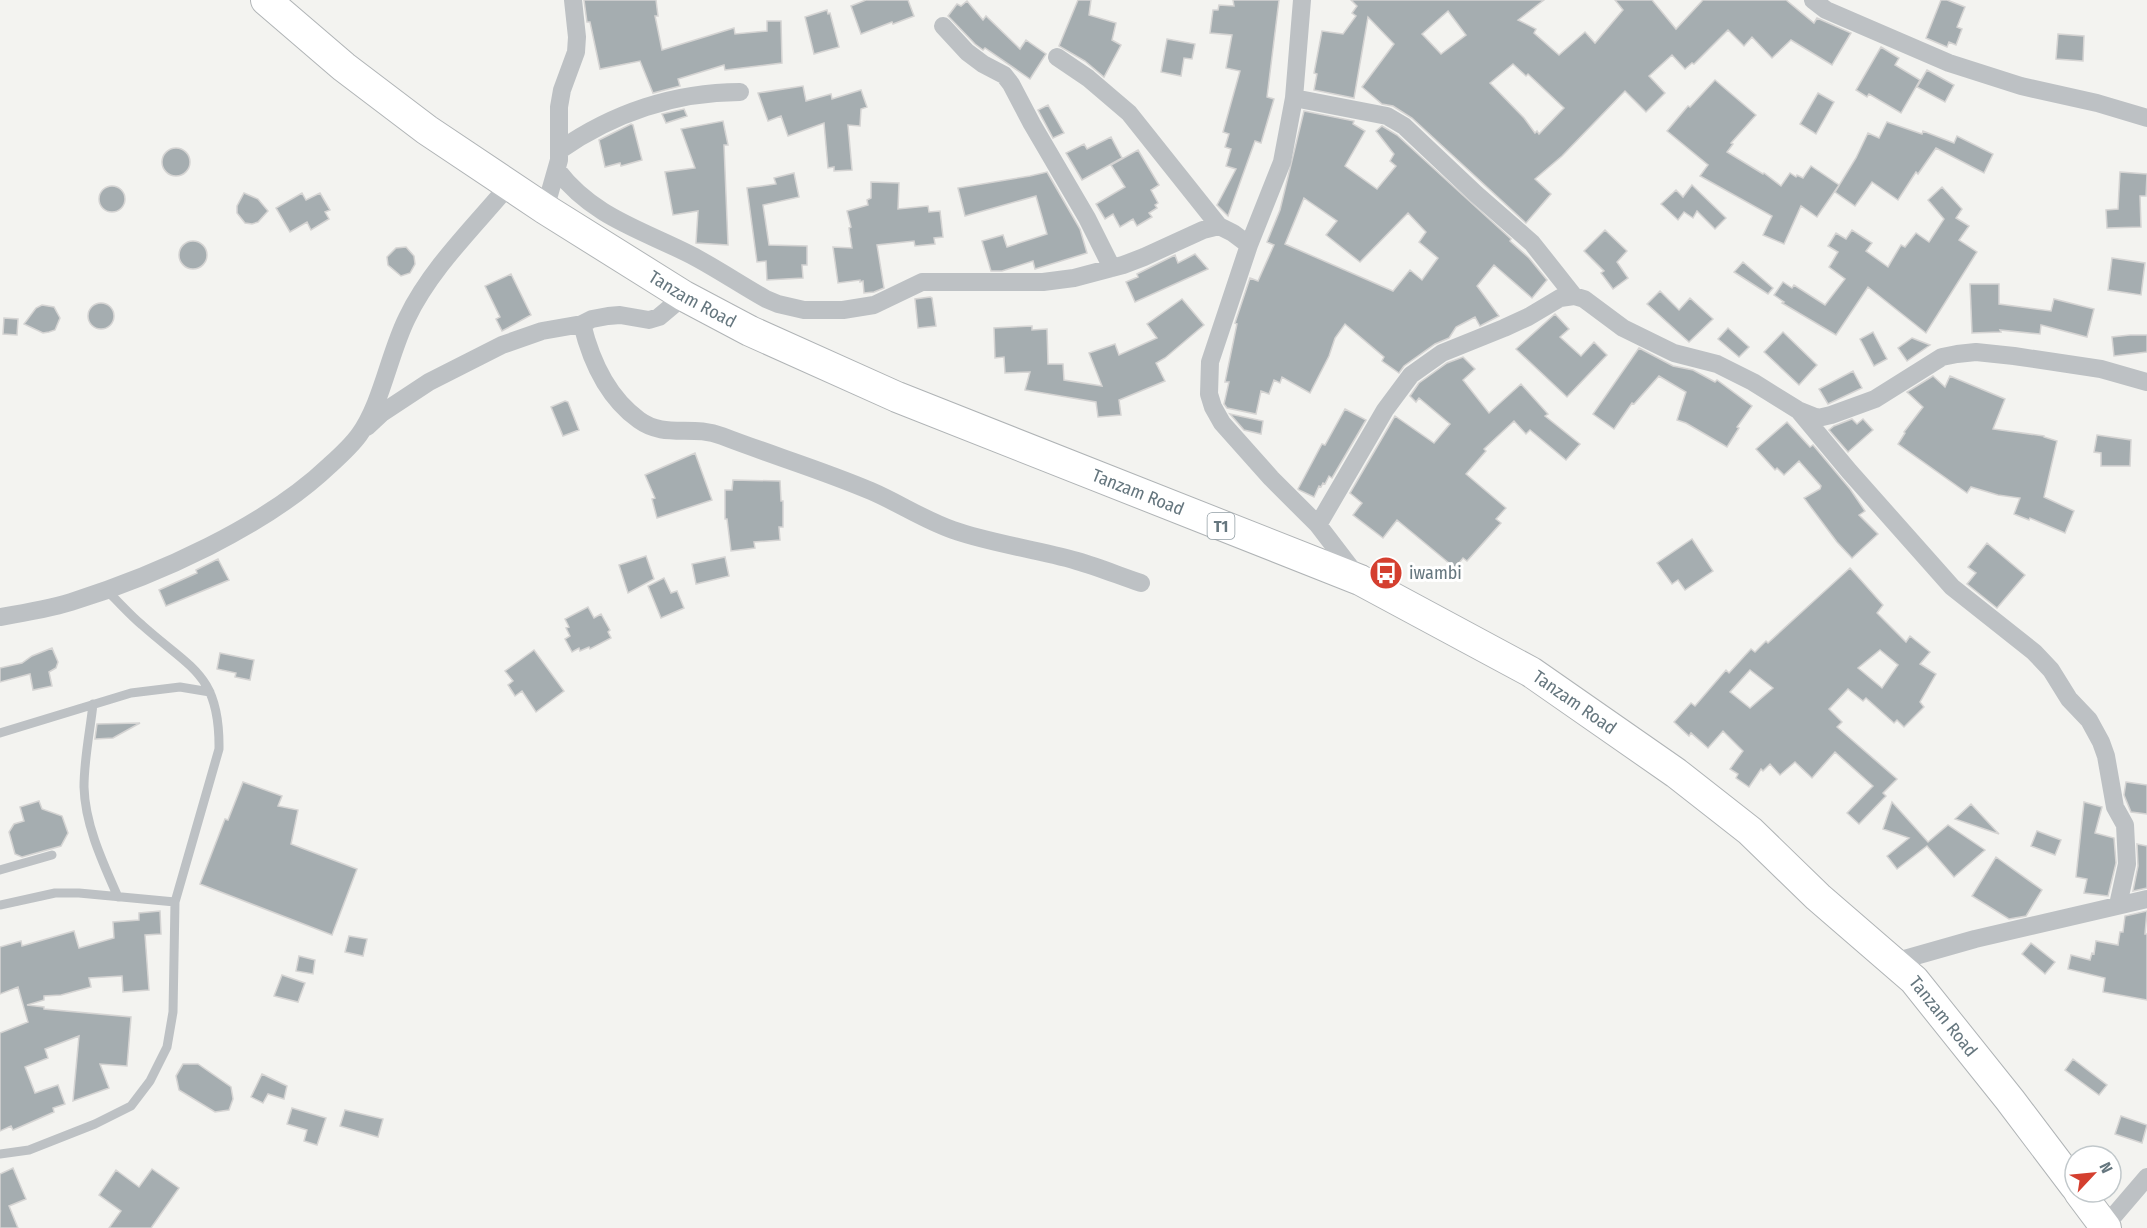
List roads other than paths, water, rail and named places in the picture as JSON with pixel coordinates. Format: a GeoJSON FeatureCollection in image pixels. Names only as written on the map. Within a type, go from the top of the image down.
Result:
{"type":"FeatureCollection","features":[{"type":"Feature","properties":{"kind":"highway","name":"Tanzam Road"},"geometry":{"type":"LineString","coordinates":[[266,0],[353,74],[427,130],[545,209],[684,296],[761,336],[897,397],[1359,580],[1530,672],[1621,734],[1750,831],[1818,897],[1894,962],[1921,989],[2063,1170]]}},
{"type":"Feature","properties":{"kind":"highway"},"geometry":{"type":"LineString","coordinates":[[2088,1204],[2106,1227]]}},
{"type":"Feature","properties":{"kind":"street"},"geometry":{"type":"LineString","coordinates":[[545,209],[557,170],[560,150],[559,107],[562,90],[576,52],[577,37],[573,0]]}},
{"type":"Feature","properties":{"kind":"street"},"geometry":{"type":"LineString","coordinates":[[1302,0],[1294,98],[1281,162],[1248,245],[1210,362],[1209,394],[1222,423],[1271,478],[1318,525],[1359,580]]}},
{"type":"Feature","properties":{"kind":"street"},"geometry":{"type":"LineString","coordinates":[[1824,3],[1949,63],[2021,86],[2097,103],[2147,118]]}},
{"type":"Feature","properties":{"kind":"street"},"geometry":{"type":"LineString","coordinates":[[943,26],[967,52],[1004,75],[1011,84],[1087,218],[1112,268]]}},
{"type":"Feature","properties":{"kind":"street"},"geometry":{"type":"LineString","coordinates":[[1057,57],[1088,78],[1129,113],[1219,226],[1233,233],[1248,245]]}},
{"type":"Feature","properties":{"kind":"street"},"geometry":{"type":"LineString","coordinates":[[560,150],[578,137],[644,107],[691,94],[740,92]]}},
{"type":"Feature","properties":{"kind":"street"},"geometry":{"type":"LineString","coordinates":[[1294,98],[1378,113],[1404,126],[1532,243],[1574,296]]}},
{"type":"Feature","properties":{"kind":"street"},"geometry":{"type":"LineString","coordinates":[[557,170],[571,188],[606,214],[691,255],[766,299],[804,310],[843,310],[874,305],[922,282],[1043,282],[1074,278],[1144,257],[1203,230],[1219,226]]}},
{"type":"Feature","properties":{"kind":"street"},"geometry":{"type":"LineString","coordinates":[[359,435],[373,406],[407,318],[436,270],[509,185]]}},
{"type":"Feature","properties":{"kind":"street"},"geometry":{"type":"LineString","coordinates":[[0,617],[63,604],[105,589],[192,553],[265,515],[318,477],[382,413],[468,360],[542,331],[582,324],[592,319],[620,315],[649,320],[659,317],[684,296]]}},
{"type":"Feature","properties":{"kind":"street"},"geometry":{"type":"LineString","coordinates":[[1318,525],[1385,410],[1411,375],[1432,359],[1454,347],[1512,325],[1560,298],[1574,296],[1584,299],[1623,328],[1674,354],[1717,364],[1753,382],[1798,410],[1818,418],[1875,399],[1942,357],[1976,352],[2101,369],[2147,382]]}},
{"type":"Feature","properties":{"kind":"street"},"geometry":{"type":"LineString","coordinates":[[582,324],[602,380],[626,409],[648,426],[658,430],[706,430],[884,496],[927,520],[954,531],[1077,561],[1141,583]]}},
{"type":"Feature","properties":{"kind":"street"},"geometry":{"type":"LineString","coordinates":[[1798,410],[1952,587],[2034,652],[2050,670],[2069,699],[2089,720],[2106,756],[2115,807],[2125,825],[2127,864],[2118,905]]}},
{"type":"Feature","properties":{"kind":"street"},"geometry":{"type":"LineString","coordinates":[[1894,962],[1976,939],[2147,899]]}},
{"type":"Feature","properties":{"kind":"street"},"geometry":{"type":"LineString","coordinates":[[2106,1227],[2147,1177]]}},
{"type":"Feature","properties":{"kind":"lane"},"geometry":{"type":"LineString","coordinates":[[0,1154],[29,1150],[94,1124],[131,1106],[150,1081],[167,1047],[173,1012],[175,902],[219,748],[217,712],[201,676],[179,654],[143,626],[105,589]]}},
{"type":"Feature","properties":{"kind":"lane"},"geometry":{"type":"LineString","coordinates":[[0,733],[131,693],[180,687],[210,692]]}},
{"type":"Feature","properties":{"kind":"lane"},"geometry":{"type":"LineString","coordinates":[[93,704],[84,768],[86,809],[95,841],[118,897]]}},
{"type":"Feature","properties":{"kind":"lane"},"geometry":{"type":"LineString","coordinates":[[0,870],[52,855]]}},
{"type":"Feature","properties":{"kind":"lane"},"geometry":{"type":"LineString","coordinates":[[0,905],[55,893],[175,902]]}},
{"type":"Feature","properties":{"kind":"place","name":"iwambi"},"geometry":{"type":"Point","coordinates":[1386,573]}}]}
